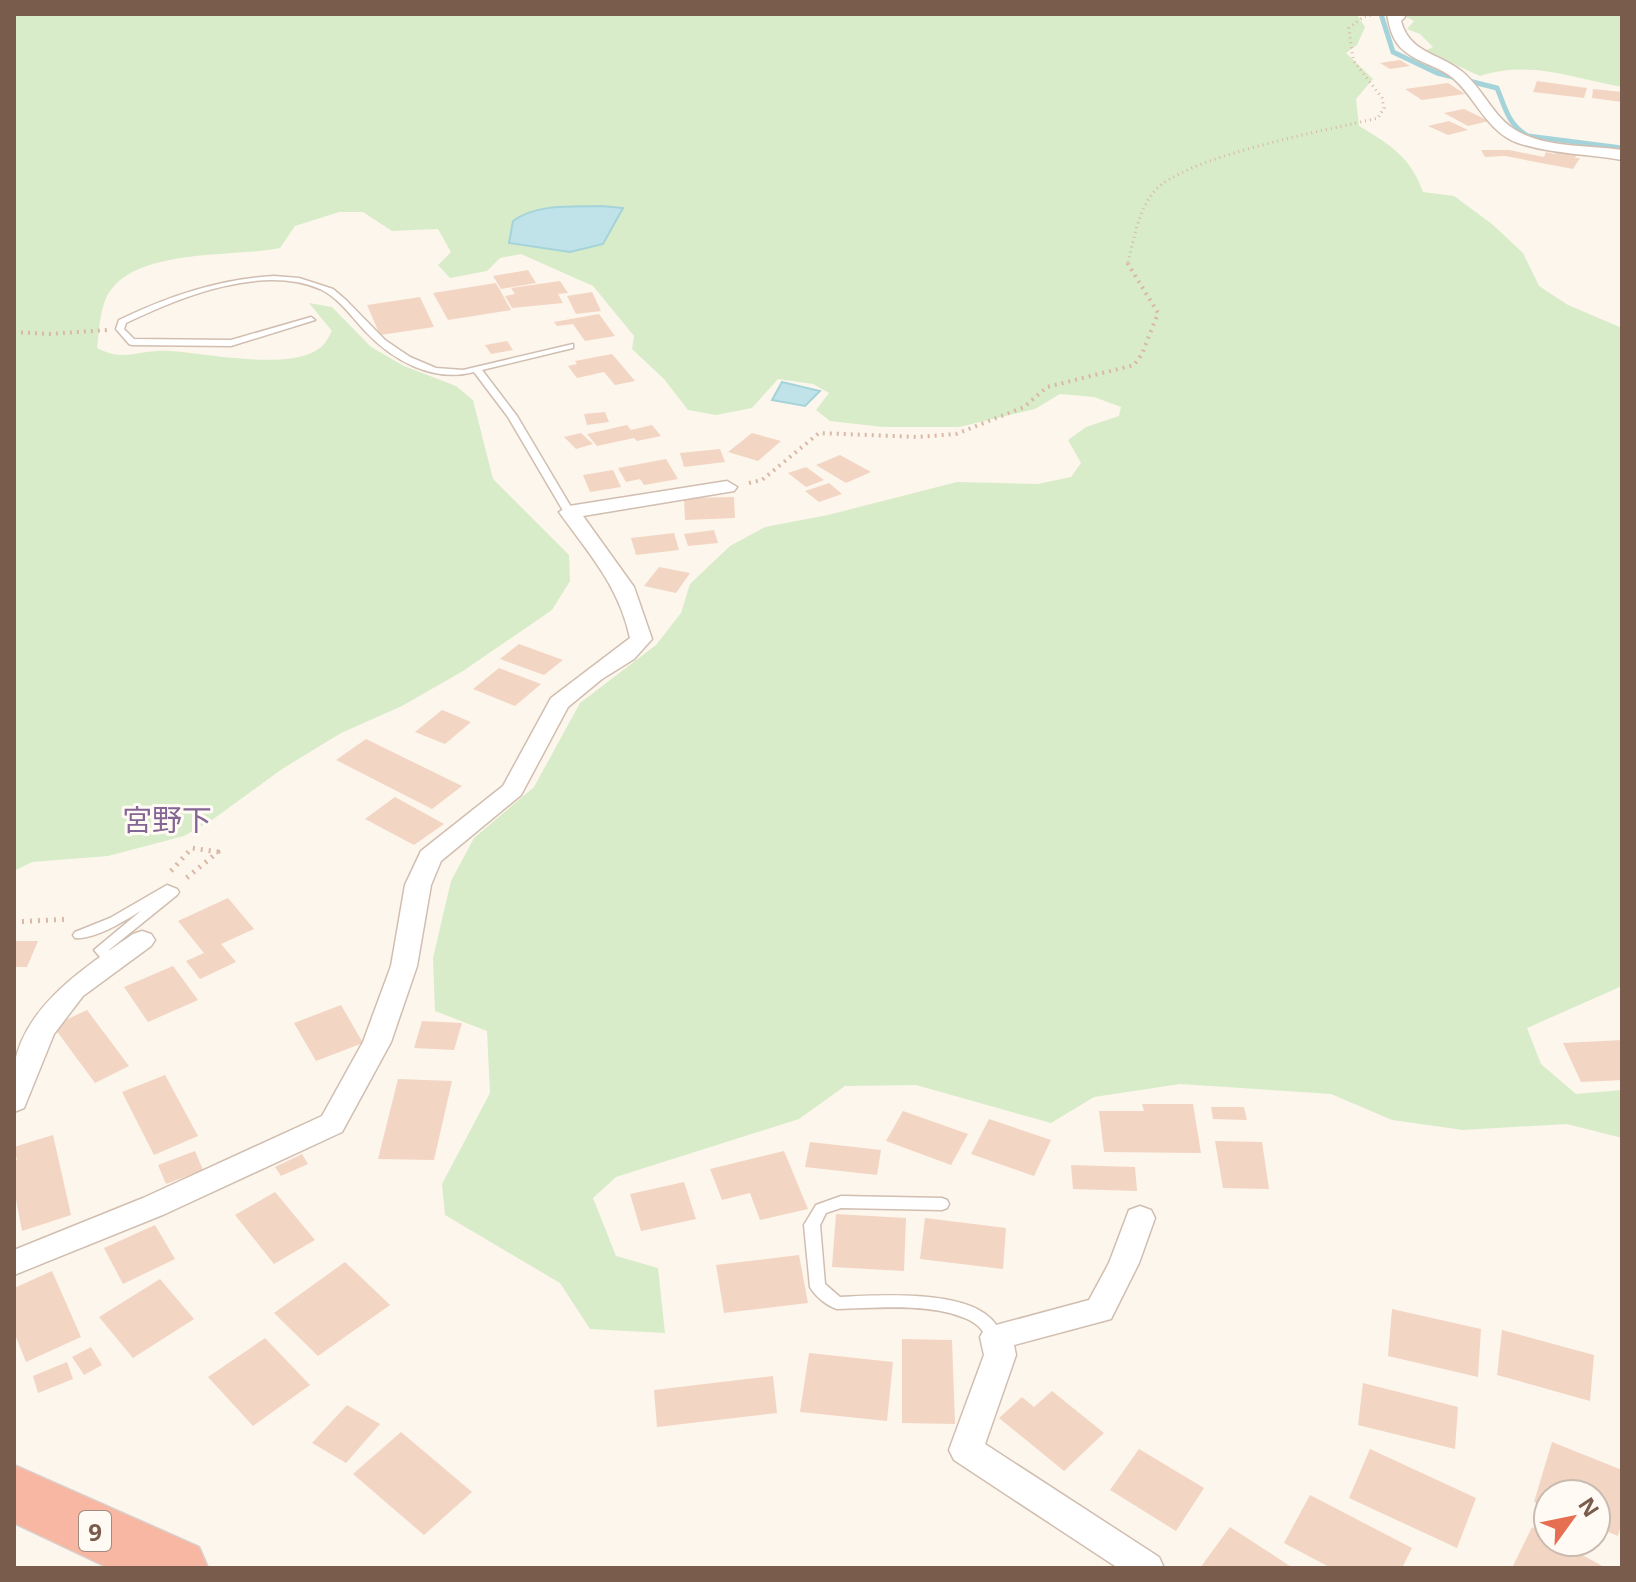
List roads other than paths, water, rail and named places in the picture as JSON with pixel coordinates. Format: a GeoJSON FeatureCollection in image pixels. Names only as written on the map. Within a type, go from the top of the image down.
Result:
{"type":"FeatureCollection","features":[{"type":"Feature","properties":{"kind":"highway","name":"9"},"geometry":{"type":"LineString","coordinates":[[14,1493],[176,1568]]}},
{"type":"Feature","properties":{"kind":"street"},"geometry":{"type":"LineString","coordinates":[[1394,14],[1398,17],[1394,20],[1395,31],[1407,50],[1456,73],[1509,133],[1524,140],[1622,155]]}},
{"type":"Feature","properties":{"kind":"street"},"geometry":{"type":"LineString","coordinates":[[569,512],[727,487]]}},
{"type":"Feature","properties":{"kind":"street"},"geometry":{"type":"LineString","coordinates":[[14,1263],[154,1206],[332,1124],[377,1042],[404,966],[418,885],[430,857],[513,790],[559,703],[594,674],[626,654],[641,639],[638,618],[623,585],[602,550],[569,512]]}},
{"type":"Feature","properties":{"kind":"street"},"geometry":{"type":"LineString","coordinates":[[14,1101],[42,1031],[74,989],[142,940]]}},
{"type":"Feature","properties":{"kind":"street"},"geometry":{"type":"LineString","coordinates":[[1140,1218],[1124,1263],[1100,1310],[996,1337],[1000,1355],[966,1450],[1147,1568]]}},
{"type":"Feature","properties":{"kind":"lane"},"geometry":{"type":"LineString","coordinates":[[311,320],[231,343],[132,342],[120,329],[122,322],[158,303],[239,281],[287,279],[321,287],[340,298],[375,336],[434,371],[462,375],[570,346]]}},
{"type":"Feature","properties":{"kind":"lane"},"geometry":{"type":"LineString","coordinates":[[476,369],[512,416],[569,512]]}},
{"type":"Feature","properties":{"kind":"lane"},"geometry":{"type":"LineString","coordinates":[[80,935],[115,921],[167,889],[173,892],[101,950],[111,961]]}},
{"type":"Feature","properties":{"kind":"lane"},"geometry":{"type":"LineString","coordinates":[[942,1204],[841,1202],[821,1209],[812,1225],[818,1287],[837,1303],[896,1301],[962,1311],[979,1317],[996,1337]]}},
{"type":"Feature","properties":{"kind":"water"},"geometry":{"type":"Polygon","coordinates":[[[602,206],[623,208],[603,244],[570,252],[509,243],[513,221],[533,211],[602,206]]]}},
{"type":"Feature","properties":{"kind":"water"},"geometry":{"type":"Polygon","coordinates":[[[782,382],[820,391],[805,406],[772,400],[782,382]]]}},
{"type":"Feature","properties":{"kind":"waterway"},"geometry":{"type":"LineString","coordinates":[[1381,14],[1393,52],[1437,73],[1497,88],[1512,121],[1528,136],[1622,148]]}},
{"type":"Feature","properties":{"kind":"district","name":"宮野下"},"geometry":{"type":"Point","coordinates":[167,819]}}]}
